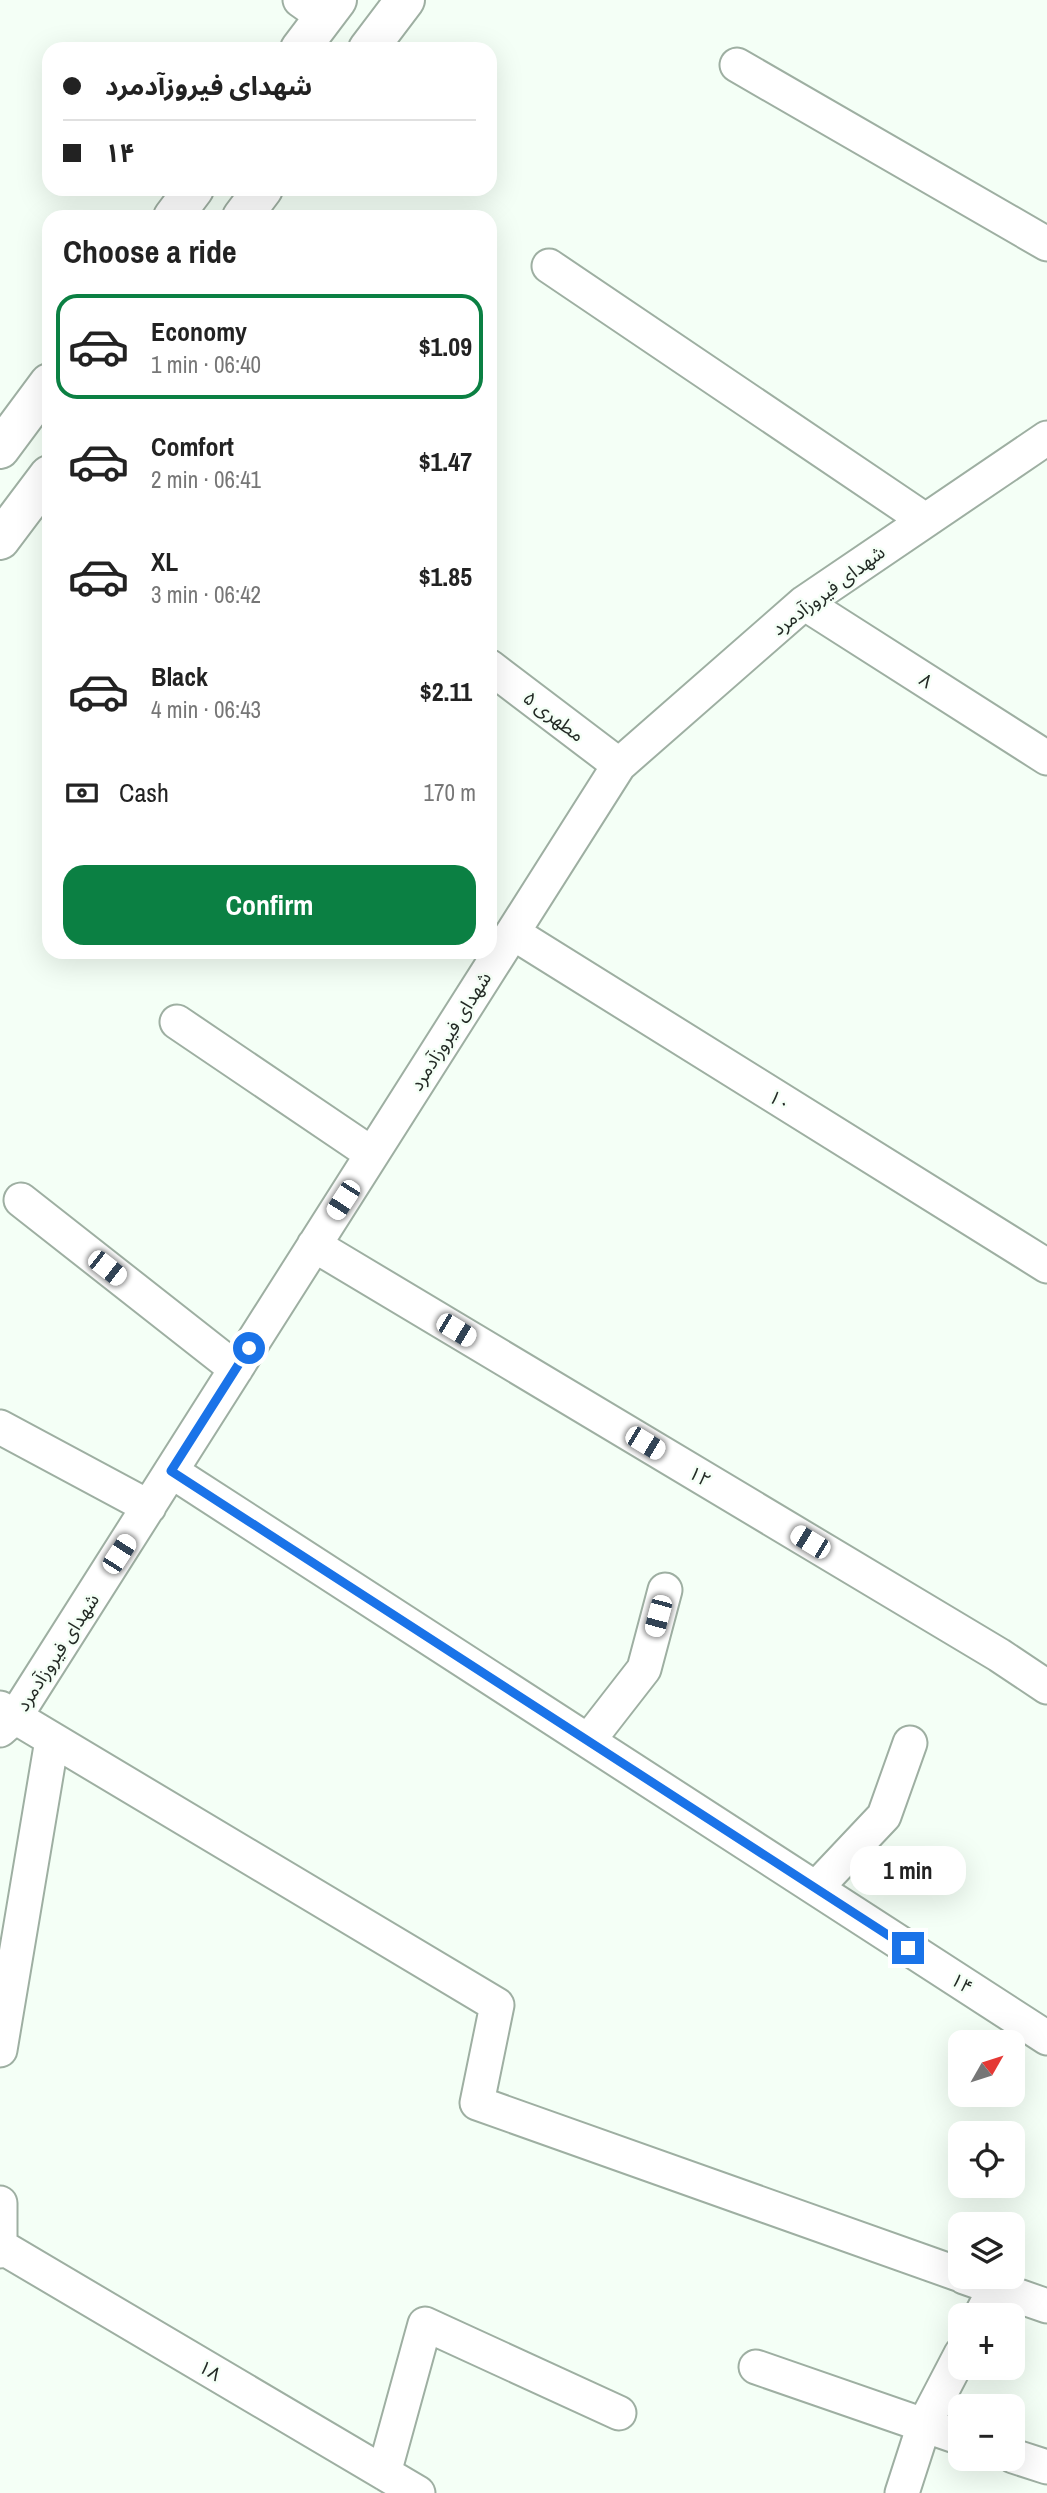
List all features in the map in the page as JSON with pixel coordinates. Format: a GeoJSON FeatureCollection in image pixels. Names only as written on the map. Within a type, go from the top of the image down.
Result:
{"type":"FeatureCollection","features":[{"type":"Feature","properties":{"kind":"main road"},"geometry":{"type":"LineString","coordinates":[[373,42],[405,0]]}},
{"type":"Feature","properties":{"kind":"main road"},"geometry":{"type":"LineString","coordinates":[[303,42],[320,6]]}},
{"type":"Feature","properties":{"kind":"main road"},"geometry":{"type":"LineString","coordinates":[[0,449],[42,392]]}},
{"type":"Feature","properties":{"kind":"main road"},"geometry":{"type":"LineString","coordinates":[[0,540],[42,484]]}},
{"type":"Feature","properties":{"kind":"street"},"geometry":{"type":"LineString","coordinates":[[737,65],[1047,244]]}},
{"type":"Feature","properties":{"kind":"street"},"geometry":{"type":"LineString","coordinates":[[549,266],[925,520]]}},
{"type":"Feature","properties":{"kind":"street","name":"شهدای فیروزآدمرد"},"geometry":{"type":"LineString","coordinates":[[497,958],[619,765],[804,603],[1047,438]]}},
{"type":"Feature","properties":{"kind":"street","name":"۸"},"geometry":{"type":"LineString","coordinates":[[804,603],[1047,758]]}},
{"type":"Feature","properties":{"kind":"street","name":"مطهری ۵"},"geometry":{"type":"LineString","coordinates":[[497,672],[619,765]]}},
{"type":"Feature","properties":{"kind":"street","name":"۱۰"},"geometry":{"type":"LineString","coordinates":[[513,933],[1047,1266]]}},
{"type":"Feature","properties":{"kind":"street","name":"شهدای فیروزآدمرد"},"geometry":{"type":"LineString","coordinates":[[5,1718],[149,1507],[496,959]]}},
{"type":"Feature","properties":{"kind":"street"},"geometry":{"type":"LineString","coordinates":[[177,1022],[372,1154]]}},
{"type":"Feature","properties":{"kind":"street"},"geometry":{"type":"LineString","coordinates":[[21,1200],[236,1369]]}},
{"type":"Feature","properties":{"kind":"street","name":"۱۲"},"geometry":{"type":"LineString","coordinates":[[314,1245],[999,1655],[1047,1687]]}},
{"type":"Feature","properties":{"kind":"street"},"geometry":{"type":"LineString","coordinates":[[0,1427],[149,1507]]}},
{"type":"Feature","properties":{"kind":"street","name":"۱۴"},"geometry":{"type":"LineString","coordinates":[[171,1471],[1047,2038]]}},
{"type":"Feature","properties":{"kind":"street"},"geometry":{"type":"LineString","coordinates":[[588,1741],[644,1669],[665,1590]]}},
{"type":"Feature","properties":{"kind":"street"},"geometry":{"type":"LineString","coordinates":[[5,1718],[52,1740],[497,2005],[477,2103],[948,2279]]}},
{"type":"Feature","properties":{"kind":"street"},"geometry":{"type":"LineString","coordinates":[[0,2050],[52,1740]]}},
{"type":"Feature","properties":{"kind":"street"},"geometry":{"type":"LineString","coordinates":[[816,1888],[884,1816],[911,1743]]}},
{"type":"Feature","properties":{"kind":"street"},"geometry":{"type":"LineString","coordinates":[[0,2203],[0,2248]]}},
{"type":"Feature","properties":{"kind":"street","name":"۱۸"},"geometry":{"type":"LineString","coordinates":[[0,2248],[418,2493]]}},
{"type":"Feature","properties":{"kind":"street"},"geometry":{"type":"LineString","coordinates":[[975,2289],[1047,2306]]}},
{"type":"Feature","properties":{"kind":"street"},"geometry":{"type":"LineString","coordinates":[[384,2473],[425,2324],[619,2413]]}},
{"type":"Feature","properties":{"kind":"street"},"geometry":{"type":"LineString","coordinates":[[755,2367],[948,2433]]}},
{"type":"Feature","properties":{"kind":"street"},"geometry":{"type":"LineString","coordinates":[[902,2493],[924,2425],[948,2379]]}},
{"type":"Feature","properties":{"kind":"street"},"geometry":{"type":"LineString","coordinates":[[1025,2460],[1047,2468]]}},
{"type":"Feature","properties":{"kind":"route"},"geometry":{"type":"LineString","coordinates":[[249,1348],[171,1471],[908,1948]]}}]}
